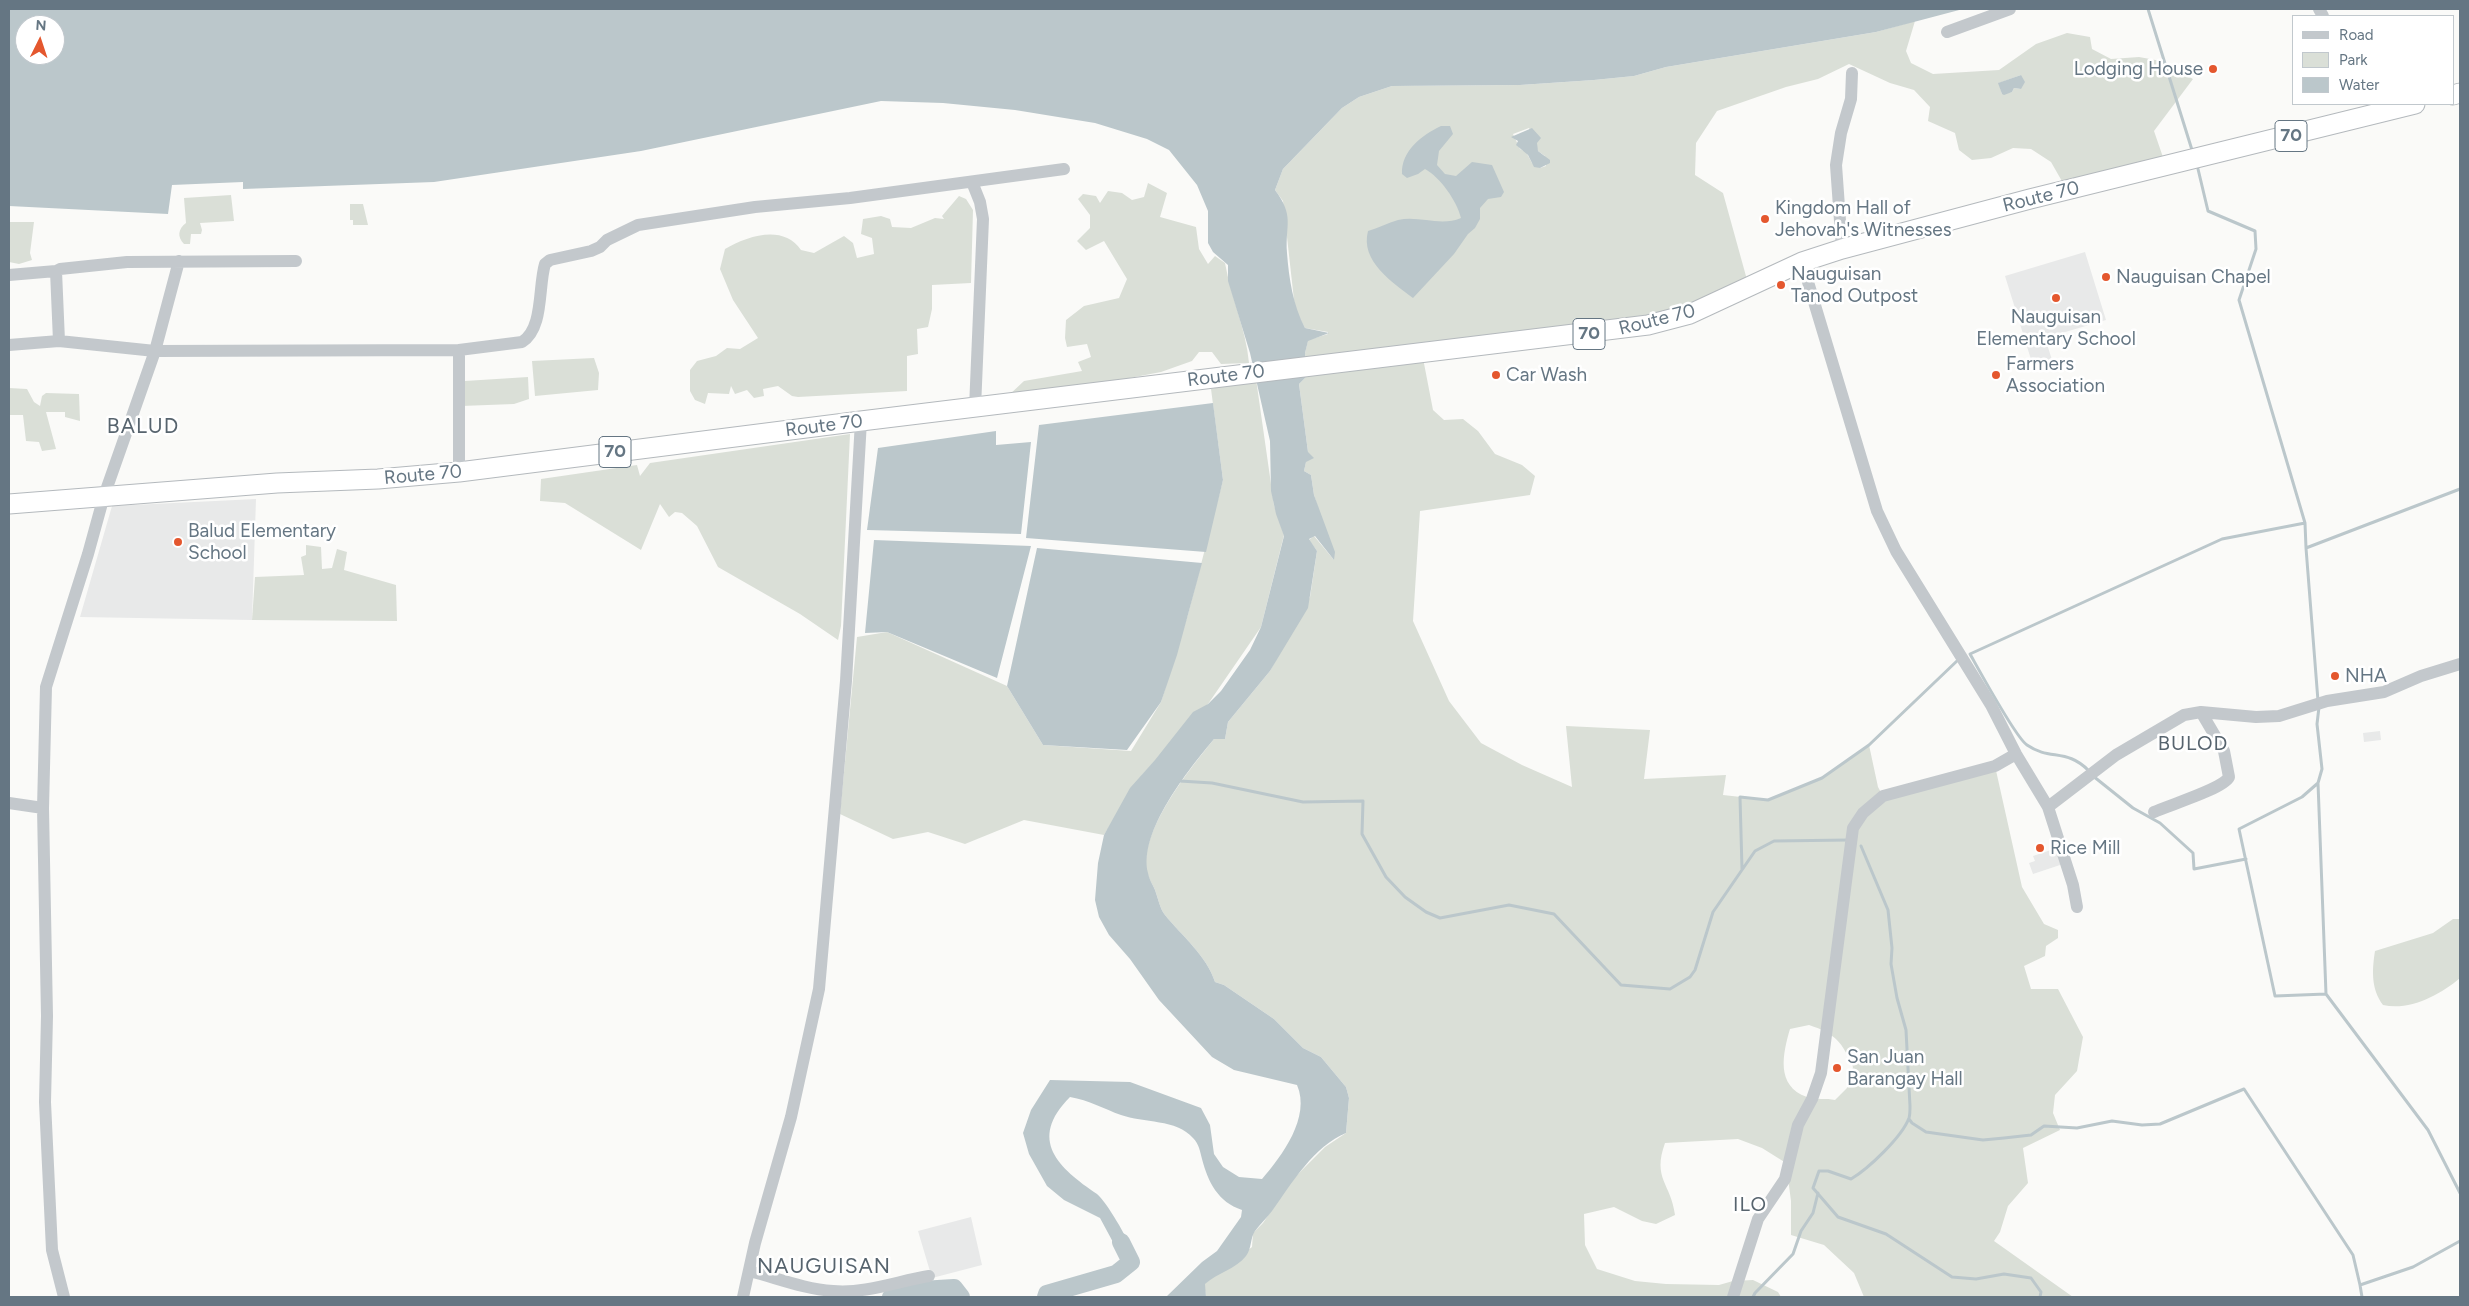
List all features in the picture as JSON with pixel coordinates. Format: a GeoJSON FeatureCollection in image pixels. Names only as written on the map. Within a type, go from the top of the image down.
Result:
{"type":"FeatureCollection","features":[{"type":"Feature","properties":{"kind":"highway","name":"Route 70"},"geometry":{"type":"LineString","coordinates":[[9,504],[459,472],[1648,325],[1690,314],[1802,262],[1842,249],[2364,110],[2406,105]]}},
{"type":"Feature","properties":{"kind":"street"},"geometry":{"type":"LineString","coordinates":[[1947,32],[2010,9]]}},
{"type":"Feature","properties":{"kind":"street"},"geometry":{"type":"LineString","coordinates":[[1842,249],[1836,165],[1841,133],[1851,99],[1852,74]]}},
{"type":"Feature","properties":{"kind":"street"},"geometry":{"type":"LineString","coordinates":[[9,344],[59,341],[154,351],[459,350],[510,344],[522,342],[529,338],[535,322],[546,264],[550,260],[591,252],[607,240],[638,225],[755,207],[850,198],[1064,169]]}},
{"type":"Feature","properties":{"kind":"street"},"geometry":{"type":"LineString","coordinates":[[972,182],[980,202],[982,219],[975,408]]}},
{"type":"Feature","properties":{"kind":"street"},"geometry":{"type":"LineString","coordinates":[[9,275],[127,262],[296,260]]}},
{"type":"Feature","properties":{"kind":"street"},"geometry":{"type":"LineString","coordinates":[[64,1297],[52,1250],[49,1216],[43,808],[46,687],[88,554],[104,496],[154,351],[179,261]]}},
{"type":"Feature","properties":{"kind":"street"},"geometry":{"type":"LineString","coordinates":[[1802,262],[1877,511],[1896,551],[1990,705],[2016,754],[2048,807],[2074,885],[2077,907]]}},
{"type":"Feature","properties":{"kind":"street"},"geometry":{"type":"LineString","coordinates":[[56,271],[59,341]]}},
{"type":"Feature","properties":{"kind":"street"},"geometry":{"type":"LineString","coordinates":[[459,350],[459,472]]}},
{"type":"Feature","properties":{"kind":"street"},"geometry":{"type":"LineString","coordinates":[[743,1297],[791,1117],[819,989],[846,681],[861,421]]}},
{"type":"Feature","properties":{"kind":"street"},"geometry":{"type":"LineString","coordinates":[[2048,807],[2116,755],[2184,715],[2201,712],[2256,717],[2279,716],[2327,701],[2384,692],[2421,676],[2460,664]]}},
{"type":"Feature","properties":{"kind":"street"},"geometry":{"type":"LineString","coordinates":[[2154,812],[2225,783],[2229,777],[2224,751],[2201,712]]}},
{"type":"Feature","properties":{"kind":"street"},"geometry":{"type":"LineString","coordinates":[[1733,1297],[1758,1219],[1785,1179],[1798,1125],[1812,1099],[1821,1073],[1854,828],[1863,813],[1883,796],[1996,766],[2016,754]]}},
{"type":"Feature","properties":{"kind":"street"},"geometry":{"type":"LineString","coordinates":[[9,803],[43,808]]}},
{"type":"Feature","properties":{"kind":"street"},"geometry":{"type":"LineString","coordinates":[[750,1271],[813,1288],[834,1291],[855,1290],[929,1276]]}},
{"type":"Feature","properties":{"kind":"shaded area","name":"Nauguisan Elementary School"},"geometry":{"type":"Polygon","coordinates":[[[2085,252],[2106,320],[2045,338],[2053,363],[2034,369],[2005,276],[2085,252]]]}},
{"type":"Feature","properties":{"kind":"shaded area","name":"Balud Elementary School"},"geometry":{"type":"Polygon","coordinates":[[[256,499],[252,620],[80,617],[112,506],[256,499]]]}},
{"type":"Feature","properties":{"kind":"shaded area"},"geometry":{"type":"Polygon","coordinates":[[[2380,731],[2381,740],[2364,742],[2363,733],[2380,731]]]}},
{"type":"Feature","properties":{"kind":"shaded area"},"geometry":{"type":"Polygon","coordinates":[[[2057,848],[2063,864],[2033,874],[2029,863],[2035,861],[2033,856],[2057,848]]]}},
{"type":"Feature","properties":{"kind":"shaded area"},"geometry":{"type":"Polygon","coordinates":[[[971,1217],[982,1265],[932,1278],[918,1231],[971,1217]]]}},
{"type":"Feature","properties":{"kind":"green space"},"geometry":{"type":"Polygon","coordinates":[[[1915,21],[1906,51],[1911,63],[1933,74],[1999,70],[2036,44],[2067,33],[2090,37],[2092,49],[2111,59],[2139,57],[2161,61],[2193,79],[2154,131],[2166,166],[2067,190],[2051,162],[2031,149],[2013,148],[1991,158],[1972,160],[1959,150],[1955,133],[1928,121],[1930,107],[1914,90],[1890,83],[1849,64],[1818,79],[1786,87],[1717,111],[1696,143],[1695,175],[1723,193],[1749,287],[1690,314],[1422,353],[1433,410],[1444,420],[1463,419],[1478,431],[1495,454],[1522,465],[1535,476],[1530,495],[1420,511],[1413,621],[1449,701],[1481,743],[1522,765],[1572,787],[1566,726],[1650,730],[1644,779],[1726,775],[1723,795],[1768,800],[1822,778],[1869,745],[1878,787],[1883,796],[1995,766],[2022,887],[2044,924],[2058,930],[2058,938],[2046,946],[2045,956],[2024,966],[2031,989],[2058,989],[2083,1037],[2077,1071],[2055,1095],[2053,1113],[2060,1130],[2023,1148],[2028,1183],[2008,1206],[2000,1232],[1994,1241],[2073,1297],[1864,1297],[1854,1273],[1824,1245],[1791,1235],[1791,1201],[1786,1163],[1762,1148],[1738,1139],[1665,1143],[1661,1173],[1673,1204],[1675,1215],[1656,1224],[1642,1221],[1614,1207],[1584,1214],[1585,1245],[1597,1269],[1635,1281],[1666,1284],[1719,1285],[1733,1281],[1753,1280],[1778,1292],[1781,1297],[1206,1297],[1204,1284],[1252,1247],[1253,1233],[1263,1223],[1291,1181],[1325,1147],[1346,1133],[1349,1098],[1346,1087],[1321,1057],[1303,1048],[1274,1019],[1224,985],[1215,982],[1200,955],[1163,913],[1147,873],[1146,857],[1150,839],[1168,802],[1214,739],[1225,739],[1228,722],[1270,671],[1310,597],[1317,551],[1309,540],[1314,536],[1334,560],[1314,495],[1311,475],[1304,471],[1308,452],[1299,384],[1306,377],[1305,353],[1308,340],[1328,334],[1328,332],[1305,328],[1295,309],[1283,201],[1275,190],[1283,169],[1342,108],[1359,97],[1392,86],[1520,85],[1634,76],[1666,67],[1876,32],[1915,21]],[[2021,75],[1999,83],[2002,94],[2012,92],[2014,88],[2021,89],[2021,75]],[[1529,128],[1513,134],[1520,149],[1526,152],[1532,163],[1540,168],[1546,166],[1545,156],[1538,151],[1529,128]],[[1809,1025],[1790,1029],[1785,1048],[1784,1068],[1790,1085],[1797,1092],[1807,1097],[1835,1100],[1847,1088],[1853,1067],[1845,1051],[1837,1040],[1818,1028],[1809,1025]]]}},
{"type":"Feature","properties":{"kind":"green space"},"geometry":{"type":"Polygon","coordinates":[[[1148,183],[1167,193],[1160,217],[1196,227],[1199,249],[1208,264],[1215,256],[1225,263],[1245,338],[1249,363],[1221,364],[1212,352],[1199,352],[1192,361],[1161,372],[1098,384],[1008,396],[1024,381],[1082,371],[1078,362],[1091,357],[1087,344],[1067,347],[1065,338],[1066,320],[1084,306],[1119,298],[1127,279],[1104,241],[1086,250],[1077,241],[1090,228],[1090,215],[1078,199],[1083,194],[1096,196],[1100,203],[1108,191],[1122,193],[1132,200],[1144,197],[1148,183]]]}},
{"type":"Feature","properties":{"kind":"green space"},"geometry":{"type":"Polygon","coordinates":[[[231,195],[234,221],[200,223],[201,234],[191,234],[190,244],[184,244],[180,239],[179,233],[186,223],[184,198],[231,195]]]}},
{"type":"Feature","properties":{"kind":"green space"},"geometry":{"type":"Polygon","coordinates":[[[959,196],[966,199],[973,210],[971,283],[932,285],[932,309],[928,327],[917,329],[918,354],[907,356],[907,391],[798,397],[792,396],[778,386],[763,389],[764,396],[754,398],[747,390],[735,394],[731,386],[729,394],[708,393],[705,404],[695,400],[690,391],[690,370],[697,361],[716,356],[727,348],[740,349],[758,338],[733,300],[720,269],[725,249],[754,237],[775,235],[785,237],[794,242],[801,250],[814,253],[844,236],[853,243],[857,258],[874,254],[872,238],[861,234],[863,219],[881,216],[890,219],[892,227],[911,228],[935,218],[944,219],[942,216],[959,196]]]}},
{"type":"Feature","properties":{"kind":"green space"},"geometry":{"type":"Polygon","coordinates":[[[350,204],[363,204],[368,225],[353,225],[353,220],[350,220],[350,204]]]}},
{"type":"Feature","properties":{"kind":"green space"},"geometry":{"type":"Polygon","coordinates":[[[9,222],[34,222],[30,253],[32,260],[19,264],[9,262],[9,222]]]}},
{"type":"Feature","properties":{"kind":"green space"},"geometry":{"type":"Polygon","coordinates":[[[594,358],[599,373],[598,390],[535,396],[532,361],[594,358]]]}},
{"type":"Feature","properties":{"kind":"green space"},"geometry":{"type":"Polygon","coordinates":[[[528,377],[529,399],[514,404],[461,406],[465,381],[528,377]]]}},
{"type":"Feature","properties":{"kind":"green space"},"geometry":{"type":"Polygon","coordinates":[[[1256,379],[1274,505],[1284,535],[1261,627],[1208,704],[1143,774],[1104,835],[1024,820],[965,844],[928,832],[893,839],[840,814],[857,637],[887,632],[1007,686],[1043,745],[1131,751],[1161,702],[1188,614],[1223,480],[1211,389],[1256,379]]]}},
{"type":"Feature","properties":{"kind":"green space"},"geometry":{"type":"Polygon","coordinates":[[[9,388],[27,389],[34,402],[40,406],[42,396],[46,393],[79,394],[80,421],[65,417],[65,412],[46,412],[56,449],[42,451],[39,442],[26,441],[23,415],[9,415],[9,388]]]}},
{"type":"Feature","properties":{"kind":"green space"},"geometry":{"type":"Polygon","coordinates":[[[850,434],[841,626],[838,640],[800,614],[718,567],[697,526],[682,513],[675,512],[669,517],[660,504],[641,550],[565,503],[540,501],[541,479],[637,465],[640,476],[650,463],[850,434]]]}},
{"type":"Feature","properties":{"kind":"green space"},"geometry":{"type":"Polygon","coordinates":[[[306,545],[321,547],[322,569],[332,568],[337,549],[347,552],[344,570],[396,585],[397,621],[252,620],[255,577],[304,575],[301,557],[306,555],[306,545]]]}},
{"type":"Feature","properties":{"kind":"green space"},"geometry":{"type":"Polygon","coordinates":[[[2453,919],[2460,919],[2460,978],[2434,996],[2414,1004],[2404,1006],[2383,1005],[2374,986],[2373,965],[2375,951],[2433,933],[2453,919]]]}},
{"type":"Feature","properties":{"kind":"water"},"geometry":{"type":"Polygon","coordinates":[[[9,9],[1963,9],[1876,32],[1666,67],[1634,76],[1520,85],[1392,86],[1359,97],[1342,108],[1283,169],[1275,190],[1287,214],[1287,253],[1290,282],[1295,301],[1305,328],[1329,333],[1308,341],[1305,353],[1306,377],[1299,384],[1308,452],[1314,458],[1306,462],[1304,471],[1311,475],[1314,495],[1335,552],[1334,560],[1315,536],[1309,539],[1317,551],[1308,608],[1270,671],[1228,722],[1225,739],[1214,739],[1179,784],[1168,802],[1158,820],[1151,839],[1147,857],[1148,873],[1163,913],[1200,955],[1215,982],[1224,985],[1274,1019],[1303,1048],[1321,1057],[1346,1087],[1349,1098],[1346,1133],[1324,1147],[1305,1166],[1270,1214],[1255,1231],[1246,1256],[1237,1264],[1205,1284],[1206,1297],[1166,1297],[1202,1262],[1217,1251],[1241,1217],[1242,1210],[1226,1202],[1215,1190],[1207,1176],[1198,1145],[1193,1138],[1186,1132],[1169,1124],[1130,1118],[1077,1098],[1070,1097],[1057,1112],[1051,1127],[1050,1140],[1053,1152],[1060,1163],[1071,1174],[1097,1194],[1106,1204],[1126,1238],[1131,1252],[1131,1262],[1121,1257],[1100,1218],[1064,1200],[1047,1186],[1029,1154],[1023,1133],[1031,1110],[1050,1080],[1130,1082],[1201,1108],[1210,1125],[1214,1154],[1223,1167],[1239,1177],[1262,1179],[1286,1148],[1297,1123],[1300,1110],[1300,1097],[1297,1085],[1234,1070],[1212,1057],[1159,1000],[1130,959],[1109,935],[1099,917],[1095,900],[1098,863],[1104,835],[1130,788],[1193,712],[1208,704],[1221,691],[1250,650],[1261,627],[1284,536],[1276,514],[1271,491],[1270,441],[1250,353],[1228,281],[1228,265],[1213,252],[1208,243],[1208,211],[1197,185],[1169,150],[1147,139],[1095,123],[1015,110],[943,103],[881,101],[641,151],[434,182],[243,189],[243,182],[172,185],[168,214],[9,206],[9,9]]]}},
{"type":"Feature","properties":{"kind":"water"},"geometry":{"type":"Polygon","coordinates":[[[2021,75],[2025,82],[2021,89],[2014,88],[2012,92],[2002,94],[1998,83],[2021,75]]]}},
{"type":"Feature","properties":{"kind":"water"},"geometry":{"type":"Polygon","coordinates":[[[1441,126],[1450,126],[1453,134],[1439,151],[1437,165],[1445,174],[1456,176],[1472,162],[1492,165],[1504,192],[1501,197],[1488,199],[1480,208],[1480,219],[1475,228],[1468,234],[1454,254],[1413,298],[1387,278],[1373,261],[1367,242],[1368,231],[1398,220],[1445,221],[1461,218],[1456,204],[1447,190],[1431,173],[1425,169],[1407,178],[1402,174],[1405,158],[1409,151],[1420,139],[1441,126]]]}},
{"type":"Feature","properties":{"kind":"water"},"geometry":{"type":"Polygon","coordinates":[[[1532,128],[1541,138],[1537,143],[1538,151],[1550,160],[1550,163],[1540,168],[1534,167],[1528,155],[1516,145],[1518,141],[1511,137],[1532,128]]]}},
{"type":"Feature","properties":{"kind":"water"},"geometry":{"type":"Polygon","coordinates":[[[1213,403],[1223,480],[1206,552],[1026,538],[1039,425],[1213,403]]]}},
{"type":"Feature","properties":{"kind":"water"},"geometry":{"type":"Polygon","coordinates":[[[996,431],[996,445],[1031,442],[1021,534],[867,530],[878,448],[996,431]]]}},
{"type":"Feature","properties":{"kind":"water"},"geometry":{"type":"Polygon","coordinates":[[[874,540],[1031,546],[997,678],[887,632],[865,633],[874,540]]]}},
{"type":"Feature","properties":{"kind":"water"},"geometry":{"type":"Polygon","coordinates":[[[1037,548],[1202,563],[1177,655],[1161,702],[1127,750],[1043,745],[1007,686],[1037,548]]]}},
{"type":"Feature","properties":{"kind":"waterway"},"geometry":{"type":"LineString","coordinates":[[2148,9],[2192,150]]}},
{"type":"Feature","properties":{"kind":"waterway"},"geometry":{"type":"LineString","coordinates":[[2198,169],[2208,211],[2255,231],[2256,249],[2239,300],[2305,523],[2306,548]]}},
{"type":"Feature","properties":{"kind":"waterway"},"geometry":{"type":"LineString","coordinates":[[2318,701],[2306,548],[2460,489]]}},
{"type":"Feature","properties":{"kind":"waterway"},"geometry":{"type":"LineString","coordinates":[[2089,771],[2073,759],[2043,753],[2027,745],[2015,730],[1970,654],[2222,539],[2305,523]]}},
{"type":"Feature","properties":{"kind":"waterway"},"geometry":{"type":"LineString","coordinates":[[1742,869],[1740,797],[1768,800],[1822,778],[1869,745],[1958,660]]}},
{"type":"Feature","properties":{"kind":"waterway"},"geometry":{"type":"LineString","coordinates":[[2319,707],[2317,724],[2322,769],[2318,783],[2326,994],[2428,1130],[2460,1193]]}},
{"type":"Feature","properties":{"kind":"waterway"},"geometry":{"type":"LineString","coordinates":[[2093,776],[2133,808],[2160,823],[2193,853],[2194,869],[2246,859]]}},
{"type":"Feature","properties":{"kind":"waterway"},"geometry":{"type":"LineString","coordinates":[[1180,781],[1212,783],[1303,802],[1363,801],[1362,834],[1386,877],[1405,897],[1426,912],[1440,918],[1509,905],[1554,914],[1621,985],[1670,989],[1690,977],[1695,970],[1713,912],[1755,851],[1774,841],[1849,840]]}},
{"type":"Feature","properties":{"kind":"waterway"},"geometry":{"type":"LineString","coordinates":[[2318,783],[2302,797],[2239,829],[2275,996],[2326,994]]}},
{"type":"Feature","properties":{"kind":"waterway"},"geometry":{"type":"LineString","coordinates":[[1861,846],[1888,910],[1892,948],[1891,964],[1897,998],[1906,1030],[1910,1115],[1905,1126],[1892,1143],[1858,1174],[1851,1179],[1828,1171],[1819,1171],[1813,1188],[1838,1217],[1886,1234],[1952,1277],[1976,1279],[2004,1274],[2031,1278],[2041,1292],[2040,1297]]}},
{"type":"Feature","properties":{"kind":"waterway"},"geometry":{"type":"LineString","coordinates":[[1909,1119],[1926,1132],[1983,1140],[2031,1135],[2044,1126],[2077,1128],[2112,1121],[2142,1125],[2160,1124],[2244,1089],[2353,1255],[2360,1285]]}},
{"type":"Feature","properties":{"kind":"waterway"},"geometry":{"type":"LineString","coordinates":[[1753,1297],[1793,1254],[1801,1231],[1813,1213],[1818,1193]]}},
{"type":"Feature","properties":{"kind":"waterway"},"geometry":{"type":"LineString","coordinates":[[2362,1297],[2360,1285],[2413,1267],[2460,1241]]}},
{"type":"Feature","properties":{"kind":"waterway"},"geometry":{"type":"LineString","coordinates":[[1046,1297],[1047,1294],[1116,1274],[1131,1262],[1121,1242]]}},
{"type":"Feature","properties":{"kind":"waterway"},"geometry":{"type":"LineString","coordinates":[[891,1297],[905,1291],[954,1288],[961,1297]]}},
{"type":"Feature","properties":{"kind":"place","name":"Lodging House"},"geometry":{"type":"Point","coordinates":[2213,69]}},
{"type":"Feature","properties":{"kind":"place","name":"Kingdom Hall of Jehovah's Witnesses"},"geometry":{"type":"Point","coordinates":[1765,219]}},
{"type":"Feature","properties":{"kind":"place","name":"Nauguisan Chapel"},"geometry":{"type":"Point","coordinates":[2106,277]}},
{"type":"Feature","properties":{"kind":"place","name":"Nauguisan Tanod Outpost"},"geometry":{"type":"Point","coordinates":[1781,285]}},
{"type":"Feature","properties":{"kind":"place","name":"Nauguisan Elementary School"},"geometry":{"type":"Point","coordinates":[2056,298]}},
{"type":"Feature","properties":{"kind":"place","name":"Car Wash"},"geometry":{"type":"Point","coordinates":[1496,375]}},
{"type":"Feature","properties":{"kind":"place","name":"Farmers Association"},"geometry":{"type":"Point","coordinates":[1996,375]}},
{"type":"Feature","properties":{"kind":"place","name":"Balud Elementary School"},"geometry":{"type":"Point","coordinates":[178,542]}},
{"type":"Feature","properties":{"kind":"place","name":"NHA"},"geometry":{"type":"Point","coordinates":[2335,676]}},
{"type":"Feature","properties":{"kind":"place","name":"Rice Mill"},"geometry":{"type":"Point","coordinates":[2040,848]}},
{"type":"Feature","properties":{"kind":"place","name":"San Juan Barangay Hall"},"geometry":{"type":"Point","coordinates":[1837,1068]}},
{"type":"Feature","properties":{"kind":"district","name":"BALUD"},"geometry":{"type":"Point","coordinates":[143,427]}},
{"type":"Feature","properties":{"kind":"district","name":"BULOD"},"geometry":{"type":"Point","coordinates":[2193,744]}},
{"type":"Feature","properties":{"kind":"district","name":"ILO"},"geometry":{"type":"Point","coordinates":[1750,1205]}},
{"type":"Feature","properties":{"kind":"district","name":"NAUGUISAN"},"geometry":{"type":"Point","coordinates":[824,1267]}}]}
